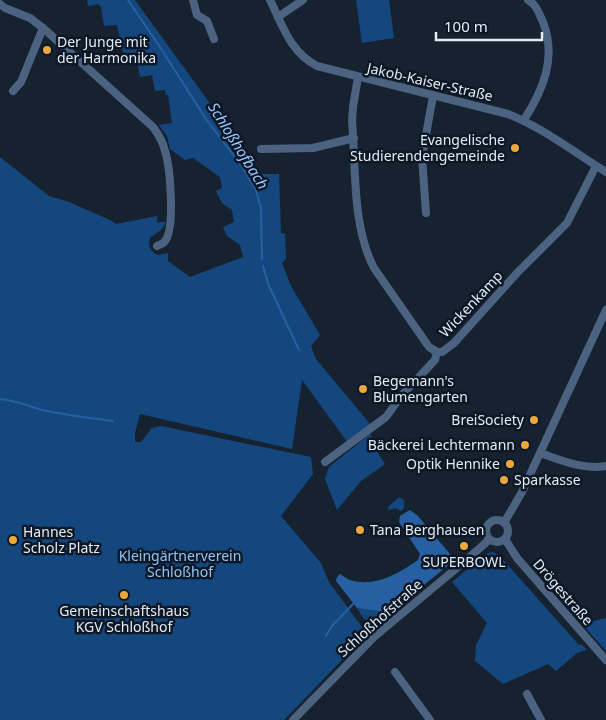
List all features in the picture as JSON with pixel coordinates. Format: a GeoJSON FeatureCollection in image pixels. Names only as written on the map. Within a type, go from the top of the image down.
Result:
{"type":"FeatureCollection","features":[{"type":"Feature","properties":{"kind":"street"},"geometry":{"type":"LineString","coordinates":[[192,0],[197,15],[207,22],[214,39]]}},
{"type":"Feature","properties":{"kind":"street","name":"Jakob-Kaiser-Straße"},"geometry":{"type":"LineString","coordinates":[[270,0],[292,44],[305,59],[325,69],[502,112],[524,120],[606,172]]}},
{"type":"Feature","properties":{"kind":"street"},"geometry":{"type":"LineString","coordinates":[[278,17],[303,0]]}},
{"type":"Feature","properties":{"kind":"street"},"geometry":{"type":"LineString","coordinates":[[524,120],[542,89],[546,78],[549,55],[546,31],[538,10],[528,0]]}},
{"type":"Feature","properties":{"kind":"street"},"geometry":{"type":"LineString","coordinates":[[0,4],[30,18],[43,28],[153,127],[160,137],[165,151],[171,185],[168,235],[164,243],[158,246]]}},
{"type":"Feature","properties":{"kind":"street"},"geometry":{"type":"LineString","coordinates":[[12,91],[21,82],[43,28]]}},
{"type":"Feature","properties":{"kind":"street"},"geometry":{"type":"LineString","coordinates":[[358,77],[353,107],[359,220],[362,238],[367,255],[374,268],[429,347],[437,352]]}},
{"type":"Feature","properties":{"kind":"street"},"geometry":{"type":"LineString","coordinates":[[426,213],[422,157],[433,96]]}},
{"type":"Feature","properties":{"kind":"street"},"geometry":{"type":"LineString","coordinates":[[261,149],[313,148],[354,138]]}},
{"type":"Feature","properties":{"kind":"street","name":"Wickenkamp"},"geometry":{"type":"LineString","coordinates":[[325,462],[386,417],[402,395],[435,360],[437,352],[442,352],[454,343],[498,292],[567,223],[596,166]]}},
{"type":"Feature","properties":{"kind":"street"},"geometry":{"type":"LineString","coordinates":[[504,523],[522,492],[606,310]]}},
{"type":"Feature","properties":{"kind":"street"},"geometry":{"type":"LineString","coordinates":[[540,453],[576,465],[588,467],[606,466]]}},
{"type":"Feature","properties":{"kind":"street"},"geometry":{"type":"LineString","coordinates":[[496,520],[504,523],[508,530],[505,539],[498,542],[489,540],[485,531],[489,523],[496,520]]}},
{"type":"Feature","properties":{"kind":"street","name":"Drögestraße"},"geometry":{"type":"LineString","coordinates":[[505,539],[518,558],[606,660]]}},
{"type":"Feature","properties":{"kind":"street","name":"Schloßhofstraße"},"geometry":{"type":"LineString","coordinates":[[293,720],[374,637],[489,540]]}},
{"type":"Feature","properties":{"kind":"street"},"geometry":{"type":"LineString","coordinates":[[395,672],[430,720]]}},
{"type":"Feature","properties":{"kind":"street"},"geometry":{"type":"LineString","coordinates":[[527,694],[541,720]]}},
{"type":"Feature","properties":{"kind":"green space","name":"Kleingärtnerverein Schloßhof"},"geometry":{"type":"Polygon","coordinates":[[[87,0],[135,0],[261,174],[279,174],[281,233],[285,234],[286,259],[282,263],[291,286],[320,335],[311,346],[316,359],[371,425],[348,443],[302,380],[292,449],[140,414],[135,433],[135,442],[141,442],[152,428],[161,426],[311,457],[313,474],[281,516],[321,563],[329,582],[367,634],[284,720],[0,720],[0,157],[49,196],[69,202],[116,224],[157,216],[157,223],[166,222],[162,229],[150,238],[150,248],[158,255],[168,253],[168,261],[190,277],[243,257],[240,245],[227,236],[223,227],[234,222],[232,210],[222,203],[216,191],[222,188],[220,177],[193,158],[185,160],[170,149],[167,136],[159,125],[172,123],[168,95],[166,95],[165,90],[155,91],[152,75],[140,77],[137,61],[125,63],[117,25],[104,26],[101,7],[98,4],[88,6],[87,0]]]}},
{"type":"Feature","properties":{"kind":"green space"},"geometry":{"type":"Polygon","coordinates":[[[356,0],[389,0],[394,38],[362,43],[356,0]]]}},
{"type":"Feature","properties":{"kind":"green space"},"geometry":{"type":"Polygon","coordinates":[[[370,434],[376,444],[373,446],[385,464],[361,481],[337,510],[325,479],[329,467],[370,434]]]}},
{"type":"Feature","properties":{"kind":"green space"},"geometry":{"type":"Polygon","coordinates":[[[399,497],[404,500],[404,508],[401,511],[395,508],[389,510],[388,507],[399,497]]]}},
{"type":"Feature","properties":{"kind":"green space"},"geometry":{"type":"Polygon","coordinates":[[[492,552],[499,555],[579,645],[581,644],[587,650],[577,653],[556,671],[548,664],[503,684],[475,661],[476,645],[487,623],[452,582],[486,554],[492,552]]]}},
{"type":"Feature","properties":{"kind":"green space"},"geometry":{"type":"Polygon","coordinates":[[[357,608],[389,613],[377,624],[364,619],[357,608]]]}},
{"type":"Feature","properties":{"kind":"green space"},"geometry":{"type":"Polygon","coordinates":[[[606,618],[606,651],[582,624],[606,618]]]}},
{"type":"Feature","properties":{"kind":"shaded area"},"geometry":{"type":"Polygon","coordinates":[[[410,510],[418,516],[455,560],[389,613],[357,608],[336,581],[337,577],[340,574],[349,580],[359,582],[377,581],[403,570],[418,560],[420,554],[399,522],[400,516],[410,510]]]}},
{"type":"Feature","properties":{"kind":"waterway","name":"Schloßhofbach"},"geometry":{"type":"LineString","coordinates":[[128,0],[164,53]]}},
{"type":"Feature","properties":{"kind":"waterway","name":"Schloßhofbach"},"geometry":{"type":"LineString","coordinates":[[165,55],[206,119],[241,165],[256,190],[261,209],[262,259]]}},
{"type":"Feature","properties":{"kind":"waterway","name":"Schloßhofbach"},"geometry":{"type":"LineString","coordinates":[[263,266],[269,286],[299,350]]}},
{"type":"Feature","properties":{"kind":"waterway"},"geometry":{"type":"LineString","coordinates":[[0,399],[51,412],[113,421]]}},
{"type":"Feature","properties":{"kind":"waterway"},"geometry":{"type":"LineString","coordinates":[[326,636],[332,626],[353,604]]}},
{"type":"Feature","properties":{"kind":"place","name":"Der Junge mit der Harmonika"},"geometry":{"type":"Point","coordinates":[47,50]}},
{"type":"Feature","properties":{"kind":"place","name":"Evangelische Studierendengemeinde"},"geometry":{"type":"Point","coordinates":[515,148]}},
{"type":"Feature","properties":{"kind":"place","name":"Begemann's Blumengarten"},"geometry":{"type":"Point","coordinates":[363,389]}},
{"type":"Feature","properties":{"kind":"place","name":"BreiSociety"},"geometry":{"type":"Point","coordinates":[534,420]}},
{"type":"Feature","properties":{"kind":"place","name":"Bäckerei Lechtermann"},"geometry":{"type":"Point","coordinates":[525,445]}},
{"type":"Feature","properties":{"kind":"place","name":"Optik Hennike"},"geometry":{"type":"Point","coordinates":[510,464]}},
{"type":"Feature","properties":{"kind":"place","name":"Sparkasse"},"geometry":{"type":"Point","coordinates":[504,480]}},
{"type":"Feature","properties":{"kind":"place","name":"Tana Berghausen"},"geometry":{"type":"Point","coordinates":[360,530]}},
{"type":"Feature","properties":{"kind":"place","name":"Hannes Scholz Platz"},"geometry":{"type":"Point","coordinates":[13,540]}},
{"type":"Feature","properties":{"kind":"place","name":"SUPERBOWL"},"geometry":{"type":"Point","coordinates":[464,546]}},
{"type":"Feature","properties":{"kind":"place","name":"Gemeinschaftshaus KGV Schloßhof"},"geometry":{"type":"Point","coordinates":[124,595]}}]}
